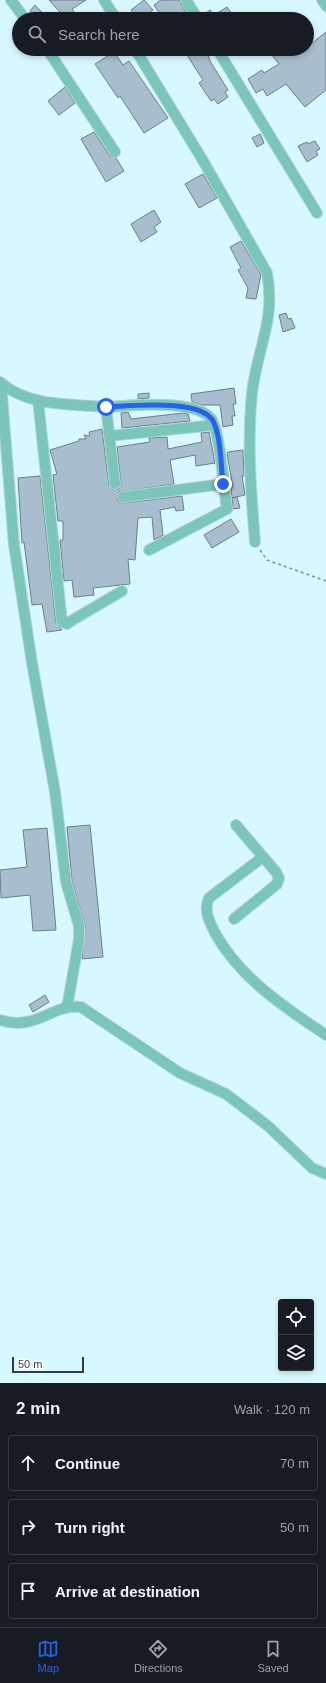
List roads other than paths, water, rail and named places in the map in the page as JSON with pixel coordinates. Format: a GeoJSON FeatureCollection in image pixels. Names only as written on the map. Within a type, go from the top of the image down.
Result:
{"type":"FeatureCollection","features":[{"type":"Feature","properties":{"kind":"street"},"geometry":{"type":"LineString","coordinates":[[11,0],[20,12]]}},
{"type":"Feature","properties":{"kind":"street"},"geometry":{"type":"LineString","coordinates":[[104,0],[112,12]]}},
{"type":"Feature","properties":{"kind":"street"},"geometry":{"type":"LineString","coordinates":[[186,0],[194,12]]}},
{"type":"Feature","properties":{"kind":"street"},"geometry":{"type":"LineString","coordinates":[[322,0],[326,6]]}},
{"type":"Feature","properties":{"kind":"street"},"geometry":{"type":"LineString","coordinates":[[52,56],[115,152]]}},
{"type":"Feature","properties":{"kind":"street"},"geometry":{"type":"LineString","coordinates":[[139,56],[202,158],[266,273],[270,290],[270,312],[253,391],[250,426],[250,486],[255,542]]}},
{"type":"Feature","properties":{"kind":"street"},"geometry":{"type":"LineString","coordinates":[[221,56],[318,213]]}},
{"type":"Feature","properties":{"kind":"street"},"geometry":{"type":"LineString","coordinates":[[1,383],[12,391],[38,400],[106,407],[189,407],[208,415],[214,426],[227,510],[149,550]]}},
{"type":"Feature","properties":{"kind":"street"},"geometry":{"type":"LineString","coordinates":[[1,383],[14,545],[32,663],[55,792],[66,882],[79,926],[79,939],[67,1008]]}},
{"type":"Feature","properties":{"kind":"street"},"geometry":{"type":"LineString","coordinates":[[38,400],[62,622],[67,624],[71,622],[122,590]]}},
{"type":"Feature","properties":{"kind":"street"},"geometry":{"type":"LineString","coordinates":[[106,407],[114,484]]}},
{"type":"Feature","properties":{"kind":"street"},"geometry":{"type":"LineString","coordinates":[[109,436],[214,426]]}},
{"type":"Feature","properties":{"kind":"street"},"geometry":{"type":"LineString","coordinates":[[123,497],[223,484]]}},
{"type":"Feature","properties":{"kind":"street"},"geometry":{"type":"LineString","coordinates":[[234,918],[278,881],[278,875],[236,825]]}},
{"type":"Feature","properties":{"kind":"street"},"geometry":{"type":"LineString","coordinates":[[263,857],[209,898],[207,906],[209,920],[225,950],[244,972],[295,1014],[326,1035]]}},
{"type":"Feature","properties":{"kind":"street"},"geometry":{"type":"LineString","coordinates":[[0,1020],[9,1023],[28,1022],[75,1006],[86,1010],[180,1073],[226,1094],[268,1126],[312,1168],[326,1174]]}}]}
